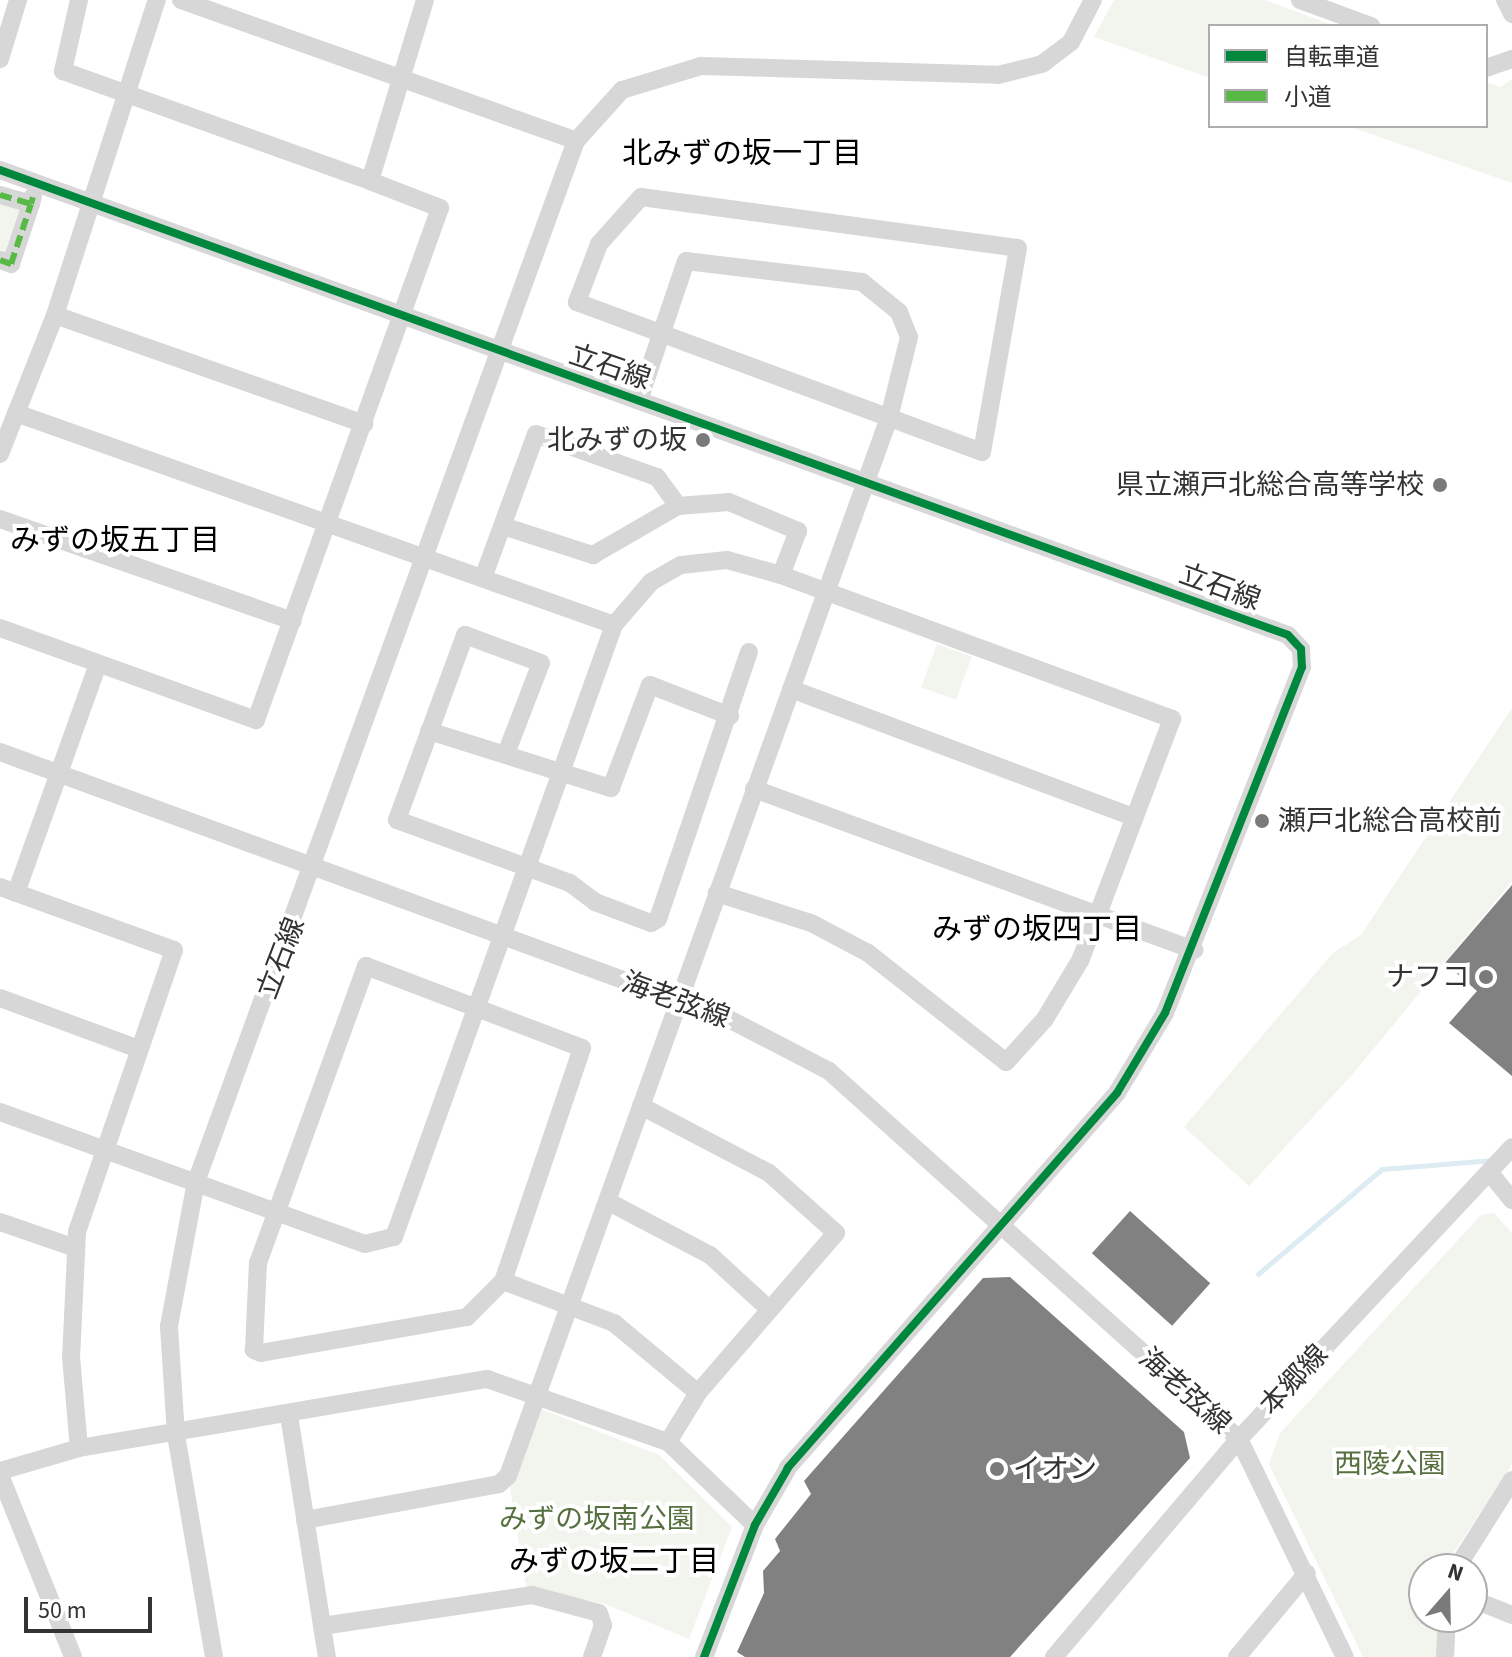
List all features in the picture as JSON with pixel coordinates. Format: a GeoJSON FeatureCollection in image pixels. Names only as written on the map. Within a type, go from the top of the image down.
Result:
{"type":"FeatureCollection","features":[{"type":"Feature","properties":{"kind":"street"},"geometry":{"type":"LineString","coordinates":[[0,59],[18,0]]}},
{"type":"Feature","properties":{"kind":"street"},"geometry":{"type":"LineString","coordinates":[[0,628],[256,720],[440,208],[63,71],[79,0]]}},
{"type":"Feature","properties":{"kind":"street"},"geometry":{"type":"LineString","coordinates":[[0,454],[55,315],[131,96],[157,0]]}},
{"type":"Feature","properties":{"kind":"street"},"geometry":{"type":"LineString","coordinates":[[181,0],[576,141]]}},
{"type":"Feature","properties":{"kind":"street"},"geometry":{"type":"LineString","coordinates":[[370,181],[425,0]]}},
{"type":"Feature","properties":{"kind":"street"},"geometry":{"type":"LineString","coordinates":[[0,170],[93,201],[499,351],[576,141],[622,90],[701,66],[998,75],[1042,64],[1071,42],[1093,0]]}},
{"type":"Feature","properties":{"kind":"street"},"geometry":{"type":"LineString","coordinates":[[1300,0],[1366,24]]}},
{"type":"Feature","properties":{"kind":"street"},"geometry":{"type":"LineString","coordinates":[[1505,0],[1512,14]]}},
{"type":"Feature","properties":{"kind":"street"},"geometry":{"type":"LineString","coordinates":[[1488,67],[1512,59]]}},
{"type":"Feature","properties":{"kind":"street"},"geometry":{"type":"LineString","coordinates":[[0,195],[33,199],[11,264],[0,260]]}},
{"type":"Feature","properties":{"kind":"street"},"geometry":{"type":"LineString","coordinates":[[641,197],[1018,248],[982,452],[889,418],[659,337],[577,302],[599,244],[641,197]]}},
{"type":"Feature","properties":{"kind":"street"},"geometry":{"type":"LineString","coordinates":[[305,1520],[499,1484],[536,1396],[866,483],[889,418],[909,337],[899,312],[862,282],[686,261],[639,400]]}},
{"type":"Feature","properties":{"kind":"street"},"geometry":{"type":"LineString","coordinates":[[55,315],[364,424]]}},
{"type":"Feature","properties":{"kind":"street","name":"立石線"},"geometry":{"type":"LineString","coordinates":[[214,1657],[176,1435],[169,1326],[196,1182],[316,867],[499,351],[1296,642],[1302,667],[1195,950],[1117,1093],[806,1445],[755,1525],[704,1657]]}},
{"type":"Feature","properties":{"kind":"street"},"geometry":{"type":"LineString","coordinates":[[16,413],[614,625]]}},
{"type":"Feature","properties":{"kind":"street"},"geometry":{"type":"LineString","coordinates":[[483,578],[536,434],[657,477],[678,506]]}},
{"type":"Feature","properties":{"kind":"street"},"geometry":{"type":"LineString","coordinates":[[503,526],[593,555],[678,506],[729,502],[798,531],[781,575]]}},
{"type":"Feature","properties":{"kind":"street"},"geometry":{"type":"LineString","coordinates":[[0,519],[293,621]]}},
{"type":"Feature","properties":{"kind":"street"},"geometry":{"type":"LineString","coordinates":[[0,1112],[365,1244],[394,1237],[614,625],[651,582],[681,565],[727,560],[781,575],[825,594],[1172,719],[1133,817],[1100,917],[1045,1019],[1002,1063],[921,989],[868,953],[811,923],[717,893]]}},
{"type":"Feature","properties":{"kind":"street"},"geometry":{"type":"LineString","coordinates":[[507,751],[541,663],[465,635],[397,820],[526,869],[651,923],[658,919],[730,716],[749,652]]}},
{"type":"Feature","properties":{"kind":"street"},"geometry":{"type":"LineString","coordinates":[[79,1448],[71,1357],[75,1248],[100,1149],[174,950],[8,890],[59,773],[98,664]]}},
{"type":"Feature","properties":{"kind":"street"},"geometry":{"type":"LineString","coordinates":[[429,731],[507,751],[611,788],[620,786],[650,685],[730,716]]}},
{"type":"Feature","properties":{"kind":"street"},"geometry":{"type":"LineString","coordinates":[[791,689],[1133,817]]}},
{"type":"Feature","properties":{"kind":"street","name":"海老弦線"},"geometry":{"type":"LineString","coordinates":[[0,752],[504,935],[678,1003],[727,1018],[829,1071],[1239,1439]]}},
{"type":"Feature","properties":{"kind":"street"},"geometry":{"type":"LineString","coordinates":[[754,789],[1195,950]]}},
{"type":"Feature","properties":{"kind":"street"},"geometry":{"type":"LineString","coordinates":[[366,966],[582,1048],[503,1281],[467,1317],[261,1353],[254,1350],[254,1296],[274,1211],[366,966]]}},
{"type":"Feature","properties":{"kind":"street"},"geometry":{"type":"LineString","coordinates":[[0,998],[136,1048]]}},
{"type":"Feature","properties":{"kind":"street"},"geometry":{"type":"LineString","coordinates":[[641,1106],[769,1173],[836,1233],[698,1393],[668,1442]]}},
{"type":"Feature","properties":{"kind":"street","name":"本郷線"},"geometry":{"type":"LineString","coordinates":[[1054,1657],[1239,1439],[1510,1148]]}},
{"type":"Feature","properties":{"kind":"street"},"geometry":{"type":"LineString","coordinates":[[1492,1170],[1512,1200]]}},
{"type":"Feature","properties":{"kind":"street"},"geometry":{"type":"LineString","coordinates":[[607,1201],[710,1255],[769,1309]]}},
{"type":"Feature","properties":{"kind":"street"},"geometry":{"type":"LineString","coordinates":[[0,1222],[75,1248]]}},
{"type":"Feature","properties":{"kind":"street"},"geometry":{"type":"LineString","coordinates":[[503,1281],[622,1328],[698,1393]]}},
{"type":"Feature","properties":{"kind":"street"},"geometry":{"type":"LineString","coordinates":[[73,1657],[0,1473],[79,1448],[176,1435],[487,1379],[668,1442],[755,1525]]}},
{"type":"Feature","properties":{"kind":"street"},"geometry":{"type":"LineString","coordinates":[[289,1415],[327,1657]]}},
{"type":"Feature","properties":{"kind":"street"},"geometry":{"type":"LineString","coordinates":[[1239,1439],[1307,1573],[1345,1657]]}},
{"type":"Feature","properties":{"kind":"street"},"geometry":{"type":"LineString","coordinates":[[1465,1553],[1492,1505],[1512,1480]]}},
{"type":"Feature","properties":{"kind":"street"},"geometry":{"type":"LineString","coordinates":[[1492,1505],[1512,1512]]}},
{"type":"Feature","properties":{"kind":"street"},"geometry":{"type":"LineString","coordinates":[[1237,1657],[1307,1573]]}},
{"type":"Feature","properties":{"kind":"street"},"geometry":{"type":"LineString","coordinates":[[322,1626],[532,1595],[599,1613],[603,1625],[592,1657]]}},
{"type":"Feature","properties":{"kind":"street"},"geometry":{"type":"LineString","coordinates":[[1488,1605],[1512,1615]]}},
{"type":"Feature","properties":{"kind":"street"},"geometry":{"type":"LineString","coordinates":[[1445,1657],[1446,1633]]}},
{"type":"Feature","properties":{"kind":"green space"},"geometry":{"type":"Polygon","coordinates":[[[1114,0],[1265,0],[1330,24],[1208,24],[1208,77],[1094,37],[1114,0]]]}},
{"type":"Feature","properties":{"kind":"green space"},"geometry":{"type":"Polygon","coordinates":[[[1512,79],[1512,183],[1354,128],[1488,128],[1488,83],[1500,87],[1512,79]]]}},
{"type":"Feature","properties":{"kind":"green space"},"geometry":{"type":"Polygon","coordinates":[[[0,198],[26,204],[5,257],[0,255],[0,198]]]}},
{"type":"Feature","properties":{"kind":"green space"},"geometry":{"type":"Polygon","coordinates":[[[937,644],[972,657],[956,700],[921,687],[937,644]]]}},
{"type":"Feature","properties":{"kind":"green space"},"geometry":{"type":"Polygon","coordinates":[[[1512,708],[1512,881],[1351,1076],[1249,1186],[1184,1127],[1333,953],[1361,935],[1512,708]]]}},
{"type":"Feature","properties":{"kind":"green space","name":"西陵公園"},"geometry":{"type":"Polygon","coordinates":[[[1494,1213],[1512,1233],[1512,1464],[1454,1553],[1408,1553],[1408,1633],[1439,1633],[1437,1657],[1363,1657],[1269,1464],[1280,1433],[1481,1215],[1494,1213]]]}},
{"type":"Feature","properties":{"kind":"green space","name":"みずの坂南公園"},"geometry":{"type":"Polygon","coordinates":[[[541,1409],[659,1455],[732,1527],[689,1639],[605,1604],[526,1588],[510,1488],[541,1409]]]}},
{"type":"Feature","properties":{"kind":"building","name":"ナフコ"},"geometry":{"type":"Polygon","coordinates":[[[1512,885],[1512,1076],[1449,1023],[1477,991],[1445,963],[1512,885]]]}},
{"type":"Feature","properties":{"kind":"building"},"geometry":{"type":"Polygon","coordinates":[[[1130,1211],[1210,1283],[1172,1326],[1092,1253],[1130,1211]]]}},
{"type":"Feature","properties":{"kind":"building","name":"イオン"},"geometry":{"type":"Polygon","coordinates":[[[1010,1277],[1184,1432],[1190,1458],[1010,1657],[745,1657],[737,1652],[764,1593],[763,1571],[780,1551],[775,1539],[811,1494],[804,1481],[983,1278],[1010,1277]]]}},
{"type":"Feature","properties":{"kind":"waterway"},"geometry":{"type":"LineString","coordinates":[[1258,1274],[1382,1169],[1493,1160]]}},
{"type":"Feature","properties":{"kind":"marked path"},"geometry":{"type":"LineString","coordinates":[[0,195],[31,204],[33,197]]}},
{"type":"Feature","properties":{"kind":"marked path"},"geometry":{"type":"LineString","coordinates":[[0,260],[11,264],[31,204]]}},
{"type":"Feature","properties":{"kind":"cycle path"},"geometry":{"type":"LineString","coordinates":[[0,170],[1288,635],[1301,649],[1302,667],[1165,1013],[1117,1093],[788,1468],[755,1525],[704,1657]]}},
{"type":"Feature","properties":{"kind":"place","name":"北みずの坂"},"geometry":{"type":"Point","coordinates":[703,440]}},
{"type":"Feature","properties":{"kind":"place","name":"県立瀬戸北総合高等学校"},"geometry":{"type":"Point","coordinates":[1440,485]}},
{"type":"Feature","properties":{"kind":"place","name":"瀬戸北総合高校前"},"geometry":{"type":"Point","coordinates":[1262,821]}},
{"type":"Feature","properties":{"kind":"place","name":"ナフコ"},"geometry":{"type":"Point","coordinates":[1486,977]}},
{"type":"Feature","properties":{"kind":"place","name":"イオン"},"geometry":{"type":"Point","coordinates":[997,1469]}},
{"type":"Feature","properties":{"kind":"district","name":"北みずの坂一丁目"},"geometry":{"type":"Point","coordinates":[742,154]}},
{"type":"Feature","properties":{"kind":"district","name":"みずの坂五丁目"},"geometry":{"type":"Point","coordinates":[115,541]}},
{"type":"Feature","properties":{"kind":"district","name":"みずの坂四丁目"},"geometry":{"type":"Point","coordinates":[1037,930]}},
{"type":"Feature","properties":{"kind":"district","name":"みずの坂二丁目"},"geometry":{"type":"Point","coordinates":[614,1562]}}]}
